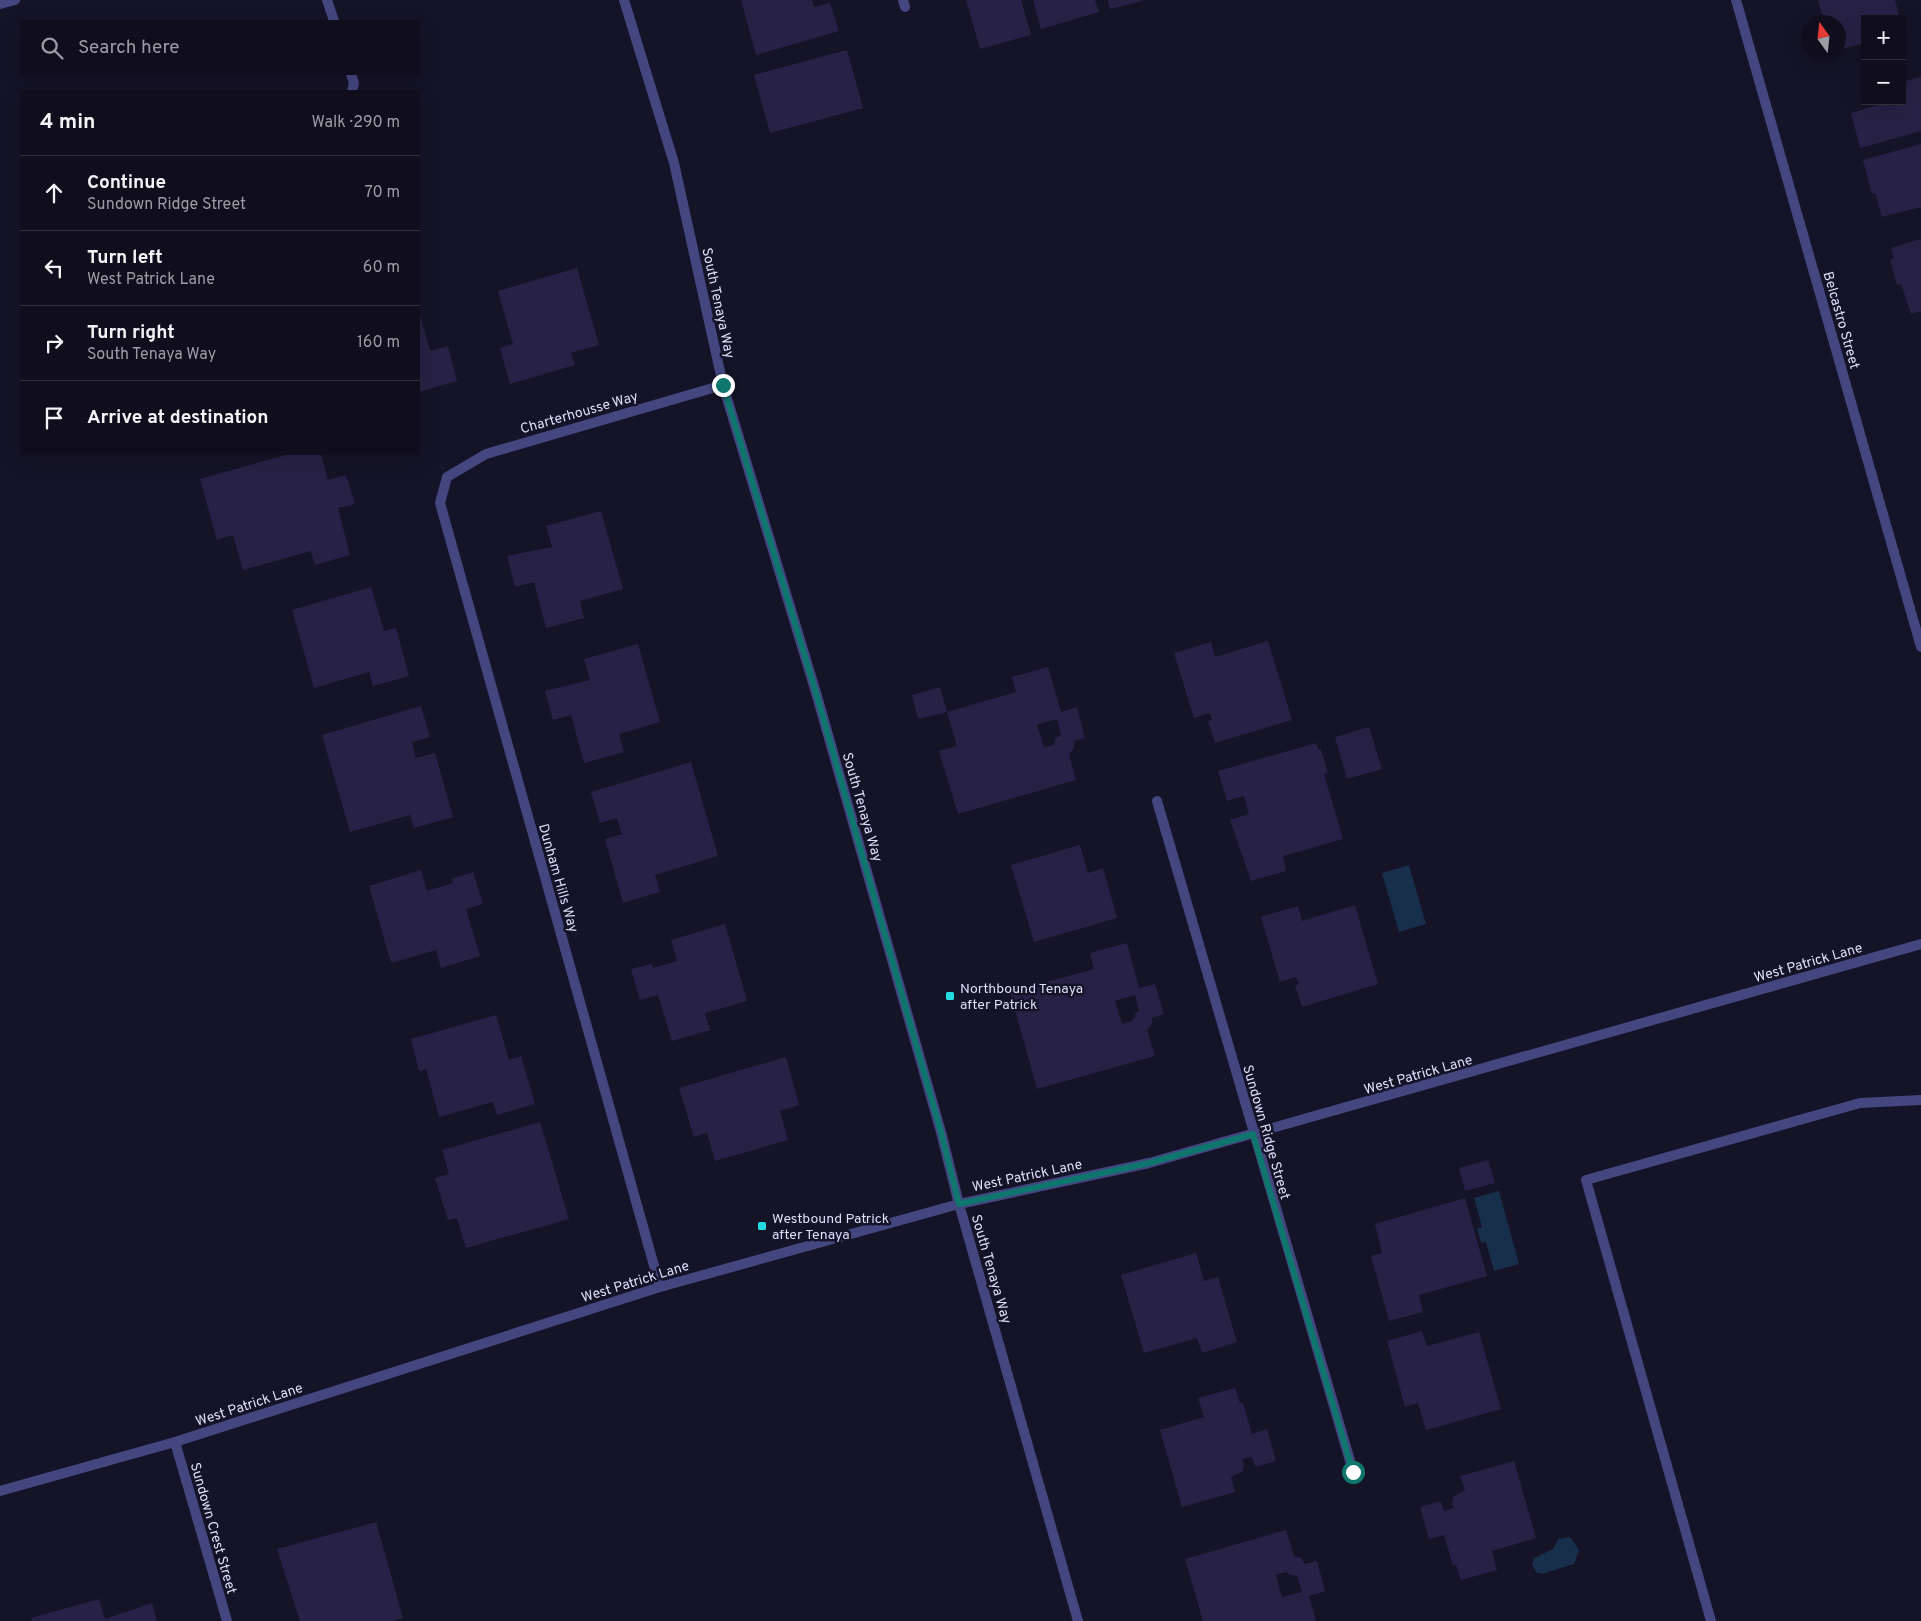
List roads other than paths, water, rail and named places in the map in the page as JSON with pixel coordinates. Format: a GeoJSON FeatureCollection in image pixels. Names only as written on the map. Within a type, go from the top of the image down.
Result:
{"type":"FeatureCollection","features":[{"type":"Feature","properties":{"kind":"street"},"geometry":{"type":"LineString","coordinates":[[0,4],[15,0]]}},
{"type":"Feature","properties":{"kind":"street"},"geometry":{"type":"LineString","coordinates":[[327,0],[334,20]]}},
{"type":"Feature","properties":{"kind":"street","name":"South Tenaya Way"},"geometry":{"type":"LineString","coordinates":[[624,0],[674,163],[723,385],[817,696],[1078,1621]]}},
{"type":"Feature","properties":{"kind":"street","name":"Belcastro Street"},"geometry":{"type":"LineString","coordinates":[[1736,0],[1921,648]]}},
{"type":"Feature","properties":{"kind":"street"},"geometry":{"type":"LineString","coordinates":[[351,75],[354,83],[352,90]]}},
{"type":"Feature","properties":{"kind":"street","name":"Charterhousse Way"},"geometry":{"type":"LineString","coordinates":[[448,477],[486,454],[723,385]]}},
{"type":"Feature","properties":{"kind":"street","name":"Dunham Hills Way"},"geometry":{"type":"LineString","coordinates":[[448,477],[440,503],[660,1287]]}},
{"type":"Feature","properties":{"kind":"street","name":"Sundown Ridge Street"},"geometry":{"type":"LineString","coordinates":[[1157,800],[1353,1472]]}},
{"type":"Feature","properties":{"kind":"street","name":"West Patrick Lane"},"geometry":{"type":"LineString","coordinates":[[0,1491],[175,1442],[660,1287],[959,1204],[1149,1163],[1921,944]]}},
{"type":"Feature","properties":{"kind":"street"},"geometry":{"type":"LineString","coordinates":[[1711,1621],[1586,1180],[1860,1103],[1921,1100]]}},
{"type":"Feature","properties":{"kind":"street","name":"Sundown Crest Street"},"geometry":{"type":"LineString","coordinates":[[175,1442],[226,1621]]}},
{"type":"Feature","properties":{"kind":"water"},"geometry":{"type":"Polygon","coordinates":[[[1409,865],[1426,924],[1399,932],[1382,873],[1409,865]]]}},
{"type":"Feature","properties":{"kind":"water"},"geometry":{"type":"Polygon","coordinates":[[[1499,1191],[1519,1264],[1494,1271],[1486,1242],[1481,1243],[1477,1229],[1482,1227],[1474,1198],[1499,1191]]]}},
{"type":"Feature","properties":{"kind":"water"},"geometry":{"type":"Polygon","coordinates":[[[1570,1537],[1579,1550],[1574,1564],[1542,1574],[1536,1572],[1532,1564],[1534,1558],[1553,1549],[1558,1539],[1570,1537]]]}},
{"type":"Feature","properties":{"kind":"place","name":"Northbound Tenaya after Patrick"},"geometry":{"type":"Point","coordinates":[950,996]}},
{"type":"Feature","properties":{"kind":"place","name":"Westbound Patrick after Tenaya"},"geometry":{"type":"Point","coordinates":[762,1226]}}]}
